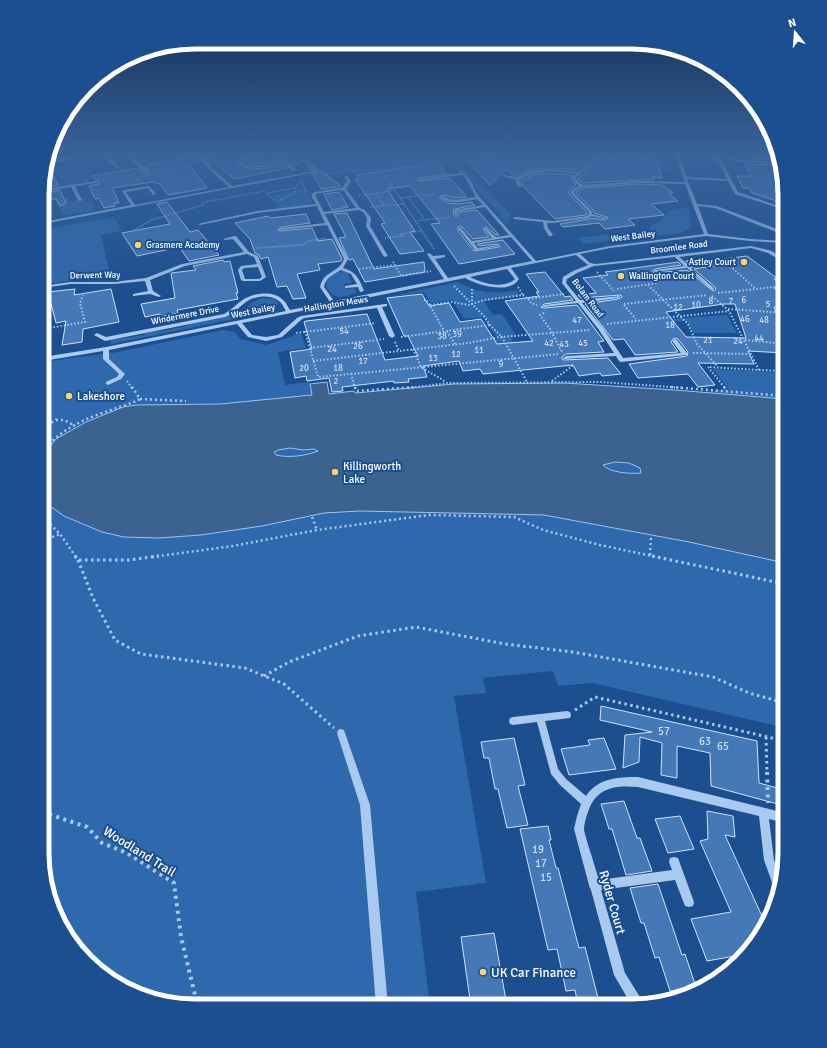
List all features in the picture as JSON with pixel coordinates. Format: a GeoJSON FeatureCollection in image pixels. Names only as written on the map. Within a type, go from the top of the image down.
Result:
{"type":"FeatureCollection","features":[{"type":"Feature","properties":{"kind":"street"},"geometry":{"type":"LineString","coordinates":[[131,202],[134,206]]}},
{"type":"Feature","properties":{"kind":"street"},"geometry":{"type":"LineString","coordinates":[[49,222],[155,202]]}},
{"type":"Feature","properties":{"kind":"street"},"geometry":{"type":"LineString","coordinates":[[316,202],[346,259],[340,268],[327,276],[322,282],[322,288],[333,303]]}},
{"type":"Feature","properties":{"kind":"street"},"geometry":{"type":"LineString","coordinates":[[354,202],[359,209],[364,211],[368,218],[368,226],[377,239],[380,250],[386,256]]}},
{"type":"Feature","properties":{"kind":"street"},"geometry":{"type":"LineString","coordinates":[[481,202],[535,262]]}},
{"type":"Feature","properties":{"kind":"street"},"geometry":{"type":"LineString","coordinates":[[581,202],[589,210],[590,215]]}},
{"type":"Feature","properties":{"kind":"street"},"geometry":{"type":"LineString","coordinates":[[694,202],[706,235]]}},
{"type":"Feature","properties":{"kind":"street"},"geometry":{"type":"LineString","coordinates":[[763,202],[778,207]]}},
{"type":"Feature","properties":{"kind":"street"},"geometry":{"type":"LineString","coordinates":[[200,224],[257,212],[318,205]]}},
{"type":"Feature","properties":{"kind":"street"},"geometry":{"type":"LineString","coordinates":[[695,205],[716,207],[778,231]]}},
{"type":"Feature","properties":{"kind":"street"},"geometry":{"type":"LineString","coordinates":[[456,214],[455,211],[458,210],[485,206]]}},
{"type":"Feature","properties":{"kind":"street"},"geometry":{"type":"LineString","coordinates":[[322,213],[359,209]]}},
{"type":"Feature","properties":{"kind":"street"},"geometry":{"type":"LineString","coordinates":[[534,213],[534,220]]}},
{"type":"Feature","properties":{"kind":"street"},"geometry":{"type":"LineString","coordinates":[[515,218],[545,222],[582,218],[590,215],[606,218]]}},
{"type":"Feature","properties":{"kind":"street"},"geometry":{"type":"LineString","coordinates":[[215,221],[220,226]]}},
{"type":"Feature","properties":{"kind":"street"},"geometry":{"type":"LineString","coordinates":[[545,222],[546,228],[551,235]]}},
{"type":"Feature","properties":{"kind":"street"},"geometry":{"type":"LineString","coordinates":[[281,230],[287,227],[328,224]]}},
{"type":"Feature","properties":{"kind":"street"},"geometry":{"type":"LineString","coordinates":[[486,228],[495,239]]}},
{"type":"Feature","properties":{"kind":"street"},"geometry":{"type":"LineString","coordinates":[[460,229],[477,249],[497,246]]}},
{"type":"Feature","properties":{"kind":"street","name":"West Bailey"},"geometry":{"type":"LineString","coordinates":[[49,358],[106,349],[576,253],[628,244],[695,238],[706,235],[778,242]]}},
{"type":"Feature","properties":{"kind":"street"},"geometry":{"type":"LineString","coordinates":[[471,242],[512,236]]}},
{"type":"Feature","properties":{"kind":"street"},"geometry":{"type":"LineString","coordinates":[[225,239],[234,237],[246,251],[256,256],[260,265],[264,277],[260,280],[243,280],[240,270],[243,267],[260,265]]}},
{"type":"Feature","properties":{"kind":"street","name":"Broomlee Road"},"geometry":{"type":"LineString","coordinates":[[593,265],[751,247],[770,252],[778,256]]}},
{"type":"Feature","properties":{"kind":"street","name":"Derwent Way"},"geometry":{"type":"LineString","coordinates":[[49,286],[70,283],[114,283],[147,279],[184,265],[246,251]]}},
{"type":"Feature","properties":{"kind":"street"},"geometry":{"type":"LineString","coordinates":[[576,253],[586,262],[593,265]]}},
{"type":"Feature","properties":{"kind":"street"},"geometry":{"type":"LineString","coordinates":[[675,255],[712,289]]}},
{"type":"Feature","properties":{"kind":"street"},"geometry":{"type":"LineString","coordinates":[[443,256],[430,256],[447,280]]}},
{"type":"Feature","properties":{"kind":"street"},"geometry":{"type":"LineString","coordinates":[[655,271],[725,262]]}},
{"type":"Feature","properties":{"kind":"street","name":"Bolam Road"},"geometry":{"type":"LineString","coordinates":[[593,265],[575,272],[565,278],[564,283],[601,329],[617,354]]}},
{"type":"Feature","properties":{"kind":"street"},"geometry":{"type":"LineString","coordinates":[[465,276],[472,280],[494,287],[509,285],[515,282],[517,278],[507,267]]}},
{"type":"Feature","properties":{"kind":"street"},"geometry":{"type":"LineString","coordinates":[[340,268],[350,270],[354,273],[362,291]]}},
{"type":"Feature","properties":{"kind":"street"},"geometry":{"type":"LineString","coordinates":[[147,279],[151,292]]}},
{"type":"Feature","properties":{"kind":"street"},"geometry":{"type":"LineString","coordinates":[[347,287],[360,285]]}},
{"type":"Feature","properties":{"kind":"street"},"geometry":{"type":"LineString","coordinates":[[135,295],[151,292],[159,296]]}},
{"type":"Feature","properties":{"kind":"street","name":"Windermere Drive"},"geometry":{"type":"LineString","coordinates":[[97,335],[105,339],[225,315],[231,313],[246,300],[259,296],[271,296],[280,299],[289,312]]}},
{"type":"Feature","properties":{"kind":"street"},"geometry":{"type":"LineString","coordinates":[[544,306],[618,297]]}},
{"type":"Feature","properties":{"kind":"street","name":"Hallington Mews"},"geometry":{"type":"LineString","coordinates":[[284,334],[303,317],[385,305]]}},
{"type":"Feature","properties":{"kind":"street","name":"Hallington Mews"},"geometry":{"type":"LineString","coordinates":[[379,306],[392,336]]}},
{"type":"Feature","properties":{"kind":"street"},"geometry":{"type":"LineString","coordinates":[[238,322],[250,336],[258,338],[274,338],[284,334]]}},
{"type":"Feature","properties":{"kind":"street"},"geometry":{"type":"LineString","coordinates":[[566,358],[617,354],[621,360],[685,354],[675,341]]}},
{"type":"Feature","properties":{"kind":"street"},"geometry":{"type":"LineString","coordinates":[[106,349],[106,359],[122,374],[119,378],[108,383]]}},
{"type":"Feature","properties":{"kind":"street"},"geometry":{"type":"LineString","coordinates":[[513,721],[567,715]]}},
{"type":"Feature","properties":{"kind":"street"},"geometry":{"type":"LineString","coordinates":[[540,718],[554,771],[563,782],[586,802],[604,786],[626,780],[778,816]]}},
{"type":"Feature","properties":{"kind":"street"},"geometry":{"type":"LineString","coordinates":[[341,733],[365,805],[381,999]]}},
{"type":"Feature","properties":{"kind":"street","name":"Ryder Court"},"geometry":{"type":"LineString","coordinates":[[586,802],[581,813],[579,829],[620,976],[634,999]]}},
{"type":"Feature","properties":{"kind":"street"},"geometry":{"type":"LineString","coordinates":[[766,812],[769,860],[776,878]]}},
{"type":"Feature","properties":{"kind":"street"},"geometry":{"type":"LineString","coordinates":[[674,862],[688,902]]}},
{"type":"Feature","properties":{"kind":"street"},"geometry":{"type":"LineString","coordinates":[[594,886],[678,874]]}},
{"type":"Feature","properties":{"kind":"path"},"geometry":{"type":"LineString","coordinates":[[134,230],[152,220],[203,205],[203,203],[206,202]]}},
{"type":"Feature","properties":{"kind":"path"},"geometry":{"type":"LineString","coordinates":[[382,202],[385,206]]}},
{"type":"Feature","properties":{"kind":"path"},"geometry":{"type":"LineString","coordinates":[[411,202],[424,220]]}},
{"type":"Feature","properties":{"kind":"path"},"geometry":{"type":"LineString","coordinates":[[359,209],[404,204],[437,253]]}},
{"type":"Feature","properties":{"kind":"path"},"geometry":{"type":"LineString","coordinates":[[415,221],[458,216],[456,214]]}},
{"type":"Feature","properties":{"kind":"path"},"geometry":{"type":"LineString","coordinates":[[377,239],[403,236],[401,234],[422,231]]}},
{"type":"Feature","properties":{"kind":"path"},"geometry":{"type":"LineString","coordinates":[[246,251],[286,245],[302,245],[309,240],[335,237]]}},
{"type":"Feature","properties":{"kind":"path"},"geometry":{"type":"LineString","coordinates":[[386,256],[389,256],[401,276],[440,270]]}},
{"type":"Feature","properties":{"kind":"path"},"geometry":{"type":"LineString","coordinates":[[604,290],[657,283],[635,260]]}},
{"type":"Feature","properties":{"kind":"path"},"geometry":{"type":"LineString","coordinates":[[350,270],[394,264]]}},
{"type":"Feature","properties":{"kind":"path"},"geometry":{"type":"LineString","coordinates":[[593,265],[595,270],[636,320]]}},
{"type":"Feature","properties":{"kind":"path"},"geometry":{"type":"LineString","coordinates":[[447,280],[484,316],[490,325],[502,337],[527,382]]}},
{"type":"Feature","properties":{"kind":"path"},"geometry":{"type":"LineString","coordinates":[[472,280],[472,304]]}},
{"type":"Feature","properties":{"kind":"path"},"geometry":{"type":"LineString","coordinates":[[648,285],[688,324],[697,344],[718,368]]}},
{"type":"Feature","properties":{"kind":"path"},"geometry":{"type":"LineString","coordinates":[[624,304],[774,287],[778,289]]}},
{"type":"Feature","properties":{"kind":"path"},"geometry":{"type":"LineString","coordinates":[[528,298],[572,293]]}},
{"type":"Feature","properties":{"kind":"path"},"geometry":{"type":"LineString","coordinates":[[710,294],[728,310],[758,370]]}},
{"type":"Feature","properties":{"kind":"path"},"geometry":{"type":"LineString","coordinates":[[49,328],[85,322],[80,303],[83,295]]}},
{"type":"Feature","properties":{"kind":"path"},"geometry":{"type":"LineString","coordinates":[[305,331],[318,377],[563,353],[540,315],[544,314],[536,304],[531,303],[528,298],[523,295],[484,300],[472,304],[450,302],[430,305]]}},
{"type":"Feature","properties":{"kind":"path"},"geometry":{"type":"LineString","coordinates":[[424,300],[427,300],[432,312],[444,331]]}},
{"type":"Feature","properties":{"kind":"path"},"geometry":{"type":"LineString","coordinates":[[313,361],[455,344],[472,344],[502,337],[601,329],[607,324],[636,320],[681,317],[728,310],[778,312]]}},
{"type":"Feature","properties":{"kind":"path"},"geometry":{"type":"LineString","coordinates":[[284,334],[386,322]]}},
{"type":"Feature","properties":{"kind":"path"},"geometry":{"type":"LineString","coordinates":[[399,337],[490,325]]}},
{"type":"Feature","properties":{"kind":"path"},"geometry":{"type":"LineString","coordinates":[[447,331],[455,344]]}},
{"type":"Feature","properties":{"kind":"path"},"geometry":{"type":"LineString","coordinates":[[309,348],[379,339]]}},
{"type":"Feature","properties":{"kind":"path"},"geometry":{"type":"LineString","coordinates":[[744,340],[778,343]]}},
{"type":"Feature","properties":{"kind":"path"},"geometry":{"type":"LineString","coordinates":[[413,349],[421,367],[448,383]]}},
{"type":"Feature","properties":{"kind":"path"},"geometry":{"type":"LineString","coordinates":[[704,352],[750,354]]}},
{"type":"Feature","properties":{"kind":"path"},"geometry":{"type":"LineString","coordinates":[[552,382],[572,366],[566,358]]}},
{"type":"Feature","properties":{"kind":"path"},"geometry":{"type":"LineString","coordinates":[[727,391],[708,367],[778,371]]}},
{"type":"Feature","properties":{"kind":"path"},"geometry":{"type":"LineString","coordinates":[[122,374],[140,399]]}},
{"type":"Feature","properties":{"kind":"path"},"geometry":{"type":"LineString","coordinates":[[351,374],[356,391],[414,388],[424,385],[448,383],[601,382],[672,389],[727,391],[778,395]]}},
{"type":"Feature","properties":{"kind":"path"},"geometry":{"type":"LineString","coordinates":[[49,445],[54,440],[75,426],[106,411],[131,404],[140,399],[186,401]]}},
{"type":"Feature","properties":{"kind":"path"},"geometry":{"type":"LineString","coordinates":[[49,424],[57,419],[64,420],[75,426]]}},
{"type":"Feature","properties":{"kind":"path"},"geometry":{"type":"LineString","coordinates":[[78,560],[129,560],[233,546],[317,530],[430,514],[514,517],[543,530],[600,545],[778,582]]}},
{"type":"Feature","properties":{"kind":"path"},"geometry":{"type":"LineString","coordinates":[[312,517],[317,530]]}},
{"type":"Feature","properties":{"kind":"path"},"geometry":{"type":"LineString","coordinates":[[49,522],[60,534],[78,560],[93,598],[115,640],[141,654],[245,668],[284,684],[341,733]]}},
{"type":"Feature","properties":{"kind":"path"},"geometry":{"type":"LineString","coordinates":[[49,539],[60,534]]}},
{"type":"Feature","properties":{"kind":"path"},"geometry":{"type":"LineString","coordinates":[[650,555],[651,537]]}},
{"type":"Feature","properties":{"kind":"path"},"geometry":{"type":"LineString","coordinates":[[264,676],[289,662],[358,636],[416,627],[505,644],[573,652],[713,677],[749,693],[778,701]]}},
{"type":"Feature","properties":{"kind":"path"},"geometry":{"type":"LineString","coordinates":[[567,715],[595,697],[778,740]]}},
{"type":"Feature","properties":{"kind":"path"},"geometry":{"type":"LineString","coordinates":[[766,737],[766,812]]}},
{"type":"Feature","properties":{"kind":"path","name":"Woodland Trail"},"geometry":{"type":"LineString","coordinates":[[49,814],[88,827],[102,843],[127,854],[174,883],[181,937],[195,995],[200,999]]}},
{"type":"Feature","properties":{"kind":"shaded area"},"geometry":{"type":"Polygon","coordinates":[[[56,202],[92,202],[95,207],[92,208],[94,211],[63,215],[56,202]]]}},
{"type":"Feature","properties":{"kind":"shaded area"},"geometry":{"type":"Polygon","coordinates":[[[276,202],[312,202],[309,205],[276,209],[276,202]]]}},
{"type":"Feature","properties":{"kind":"shaded area"},"geometry":{"type":"Polygon","coordinates":[[[488,202],[498,202],[511,213],[507,225],[500,217],[500,212],[488,202]]]}},
{"type":"Feature","properties":{"kind":"shaded area"},"geometry":{"type":"Polygon","coordinates":[[[688,207],[691,222],[689,230],[677,234],[584,244],[577,238],[650,230],[650,227],[661,221],[668,212],[675,209],[688,207]]]}},
{"type":"Feature","properties":{"kind":"shaded area"},"geometry":{"type":"Polygon","coordinates":[[[114,217],[122,231],[101,235],[110,274],[49,284],[49,228],[114,217]]]}},
{"type":"Feature","properties":{"kind":"shaded area"},"geometry":{"type":"Polygon","coordinates":[[[345,271],[347,272],[352,283],[344,284],[346,289],[354,288],[357,293],[339,297],[332,294],[326,286],[332,275],[345,271]]]}},
{"type":"Feature","properties":{"kind":"shaded area"},"geometry":{"type":"Polygon","coordinates":[[[458,282],[471,288],[486,292],[508,292],[516,290],[520,296],[484,301],[493,315],[502,314],[515,334],[516,337],[511,338],[519,355],[490,345],[487,341],[498,339],[482,317],[464,319],[452,300],[431,303],[424,292],[388,297],[458,282]]]}},
{"type":"Feature","properties":{"kind":"shaded area"},"geometry":{"type":"Polygon","coordinates":[[[262,298],[274,299],[278,303],[277,307],[268,312],[111,344],[111,340],[144,335],[145,333],[187,326],[190,324],[239,314],[253,302],[262,298]]]}},
{"type":"Feature","properties":{"kind":"shaded area"},"geometry":{"type":"Polygon","coordinates":[[[727,315],[737,333],[694,333],[687,321],[649,324],[637,321],[727,315]]]}},
{"type":"Feature","properties":{"kind":"shaded area"},"geometry":{"type":"Polygon","coordinates":[[[223,330],[235,332],[240,339],[267,345],[301,333],[306,348],[278,352],[285,385],[310,382],[310,384],[327,382],[329,394],[454,384],[564,383],[705,392],[728,389],[713,369],[778,373],[778,726],[593,683],[558,686],[553,671],[483,678],[486,693],[454,696],[486,883],[416,892],[429,999],[185,999],[157,994],[130,984],[106,969],[79,942],[60,909],[54,891],[49,863],[49,361],[118,352],[223,330]]]}},
{"type":"Feature","properties":{"kind":"shaded area","name":"Killingworth Lake"},"geometry":{"type":"Polygon","coordinates":[[[327,382],[329,394],[454,384],[564,383],[778,398],[778,561],[689,542],[544,515],[360,511],[324,513],[262,526],[201,535],[159,538],[124,537],[102,532],[64,516],[49,504],[49,448],[56,439],[86,422],[123,407],[136,405],[220,404],[312,395],[310,384],[327,382]],[[290,448],[274,452],[276,455],[292,456],[318,451],[314,449],[303,450],[290,448]],[[615,462],[603,465],[610,470],[626,473],[641,473],[640,468],[629,463],[615,462]]]}},
{"type":"Feature","properties":{"kind":"building"},"geometry":{"type":"Polygon","coordinates":[[[58,202],[65,202],[66,203],[60,206],[58,202]]]}},
{"type":"Feature","properties":{"kind":"building"},"geometry":{"type":"Polygon","coordinates":[[[101,202],[119,203],[114,203],[115,206],[104,208],[101,202]]]}},
{"type":"Feature","properties":{"kind":"building"},"geometry":{"type":"Polygon","coordinates":[[[167,202],[190,232],[198,230],[219,255],[189,261],[180,248],[175,248],[137,256],[122,233],[170,224],[157,204],[167,202]]]}},
{"type":"Feature","properties":{"kind":"building"},"geometry":{"type":"Polygon","coordinates":[[[328,202],[345,202],[348,207],[332,210],[328,202]]]}},
{"type":"Feature","properties":{"kind":"building"},"geometry":{"type":"Polygon","coordinates":[[[371,202],[396,202],[415,231],[410,232],[424,251],[400,254],[381,224],[385,223],[371,202]]]}},
{"type":"Feature","properties":{"kind":"building"},"geometry":{"type":"Polygon","coordinates":[[[423,202],[446,202],[458,204],[472,202],[475,205],[454,209],[454,216],[458,216],[459,212],[477,210],[499,235],[496,235],[486,227],[483,229],[489,237],[473,239],[462,227],[458,227],[458,231],[474,251],[500,246],[497,244],[479,246],[477,244],[503,240],[515,254],[459,264],[431,224],[440,223],[423,202]]]}},
{"type":"Feature","properties":{"kind":"building"},"geometry":{"type":"Polygon","coordinates":[[[538,202],[577,202],[587,212],[586,215],[555,219],[538,202]]]}},
{"type":"Feature","properties":{"kind":"building"},"geometry":{"type":"Polygon","coordinates":[[[585,202],[670,202],[651,204],[664,215],[628,219],[635,225],[605,229],[599,223],[563,227],[560,224],[591,218],[605,220],[608,218],[594,213],[585,202]]]}},
{"type":"Feature","properties":{"kind":"building"},"geometry":{"type":"Polygon","coordinates":[[[347,213],[374,269],[424,262],[425,272],[365,282],[353,259],[349,260],[339,238],[346,237],[334,214],[347,213]]]}},
{"type":"Feature","properties":{"kind":"building"},"geometry":{"type":"Polygon","coordinates":[[[306,214],[310,223],[281,227],[278,230],[312,228],[318,241],[332,239],[342,259],[341,261],[318,264],[320,270],[297,274],[306,298],[293,299],[287,286],[277,287],[268,257],[261,259],[259,255],[255,253],[250,239],[235,223],[268,216],[270,218],[306,214]]]}},
{"type":"Feature","properties":{"kind":"building"},"geometry":{"type":"Polygon","coordinates":[[[747,256],[778,279],[774,279],[778,282],[778,288],[774,288],[778,292],[778,307],[774,307],[778,318],[778,353],[748,351],[754,364],[698,363],[715,385],[698,387],[688,374],[638,378],[629,364],[687,356],[688,352],[678,339],[674,338],[671,342],[678,352],[635,355],[624,339],[613,340],[585,304],[618,299],[622,297],[621,295],[581,298],[578,295],[596,293],[583,278],[608,275],[605,272],[678,262],[681,265],[655,269],[652,272],[687,270],[713,291],[716,289],[715,287],[694,269],[725,264],[728,260],[689,263],[686,261],[705,259],[708,261],[747,256]],[[724,304],[666,312],[686,337],[746,338],[735,304],[724,304]]]}},
{"type":"Feature","properties":{"kind":"building"},"geometry":{"type":"Polygon","coordinates":[[[223,260],[224,262],[230,261],[238,293],[236,293],[238,299],[177,310],[178,313],[160,317],[160,314],[145,317],[141,304],[175,298],[171,273],[196,270],[193,266],[223,260]]]}},
{"type":"Feature","properties":{"kind":"building"},"geometry":{"type":"Polygon","coordinates":[[[545,272],[565,297],[570,296],[573,300],[544,304],[541,307],[577,305],[604,341],[598,342],[604,352],[566,354],[562,357],[562,359],[608,358],[621,374],[602,376],[600,373],[579,376],[573,365],[483,374],[480,369],[463,371],[459,361],[423,366],[427,377],[408,379],[409,382],[394,383],[394,381],[342,387],[343,391],[332,392],[329,378],[307,381],[306,376],[295,378],[290,352],[312,349],[304,322],[306,321],[367,314],[385,360],[418,356],[408,336],[404,336],[387,298],[422,294],[429,306],[449,303],[460,322],[481,319],[497,344],[533,341],[505,301],[539,296],[536,292],[539,292],[526,274],[545,272]]]}},
{"type":"Feature","properties":{"kind":"building"},"geometry":{"type":"Polygon","coordinates":[[[75,289],[74,295],[111,289],[119,322],[83,329],[82,342],[62,345],[66,321],[56,323],[49,292],[75,289]]]}},
{"type":"Feature","properties":{"kind":"building"},"geometry":{"type":"Polygon","coordinates":[[[601,706],[757,741],[759,783],[778,788],[778,804],[711,786],[710,753],[677,746],[677,778],[661,775],[662,743],[640,737],[639,762],[623,768],[625,735],[652,732],[600,720],[601,706]]]}},
{"type":"Feature","properties":{"kind":"building"},"geometry":{"type":"Polygon","coordinates":[[[514,738],[525,785],[518,786],[528,825],[507,828],[498,789],[495,789],[489,758],[484,758],[481,742],[514,738]]]}},
{"type":"Feature","properties":{"kind":"building"},"geometry":{"type":"Polygon","coordinates":[[[604,738],[616,769],[569,775],[561,749],[590,745],[588,740],[604,738]]]}},
{"type":"Feature","properties":{"kind":"building"},"geometry":{"type":"Polygon","coordinates":[[[624,801],[637,838],[640,838],[652,871],[626,875],[612,829],[609,829],[601,804],[624,801]]]}},
{"type":"Feature","properties":{"kind":"building"},"geometry":{"type":"Polygon","coordinates":[[[707,811],[733,816],[735,837],[725,835],[763,918],[748,942],[735,956],[707,961],[691,919],[731,912],[700,841],[708,839],[707,811]]]}},
{"type":"Feature","properties":{"kind":"building"},"geometry":{"type":"Polygon","coordinates":[[[680,816],[694,849],[668,853],[655,819],[680,816]]]}},
{"type":"Feature","properties":{"kind":"building"},"geometry":{"type":"Polygon","coordinates":[[[548,826],[551,840],[549,840],[556,868],[558,868],[579,948],[585,947],[598,999],[577,999],[575,990],[566,991],[557,949],[548,950],[520,829],[548,826]]]}},
{"type":"Feature","properties":{"kind":"building"},"geometry":{"type":"Polygon","coordinates":[[[658,884],[682,955],[685,954],[695,985],[687,988],[670,991],[659,957],[655,958],[644,923],[641,923],[630,888],[658,884]]]}},
{"type":"Feature","properties":{"kind":"building","name":"UK Car Finance"},"geometry":{"type":"Polygon","coordinates":[[[494,933],[506,999],[470,999],[461,937],[494,933]]]}},
{"type":"Feature","properties":{"kind":"place","name":"Grasmere Academy"},"geometry":{"type":"Point","coordinates":[138,245]}},
{"type":"Feature","properties":{"kind":"place","name":"Astley Court"},"geometry":{"type":"Point","coordinates":[744,262]}},
{"type":"Feature","properties":{"kind":"place","name":"Wallington Court"},"geometry":{"type":"Point","coordinates":[621,276]}},
{"type":"Feature","properties":{"kind":"place","name":"Lakeshore"},"geometry":{"type":"Point","coordinates":[69,396]}},
{"type":"Feature","properties":{"kind":"place","name":"Killingworth Lake"},"geometry":{"type":"Point","coordinates":[335,472]}},
{"type":"Feature","properties":{"kind":"place","name":"UK Car Finance"},"geometry":{"type":"Point","coordinates":[483,972]}}]}
